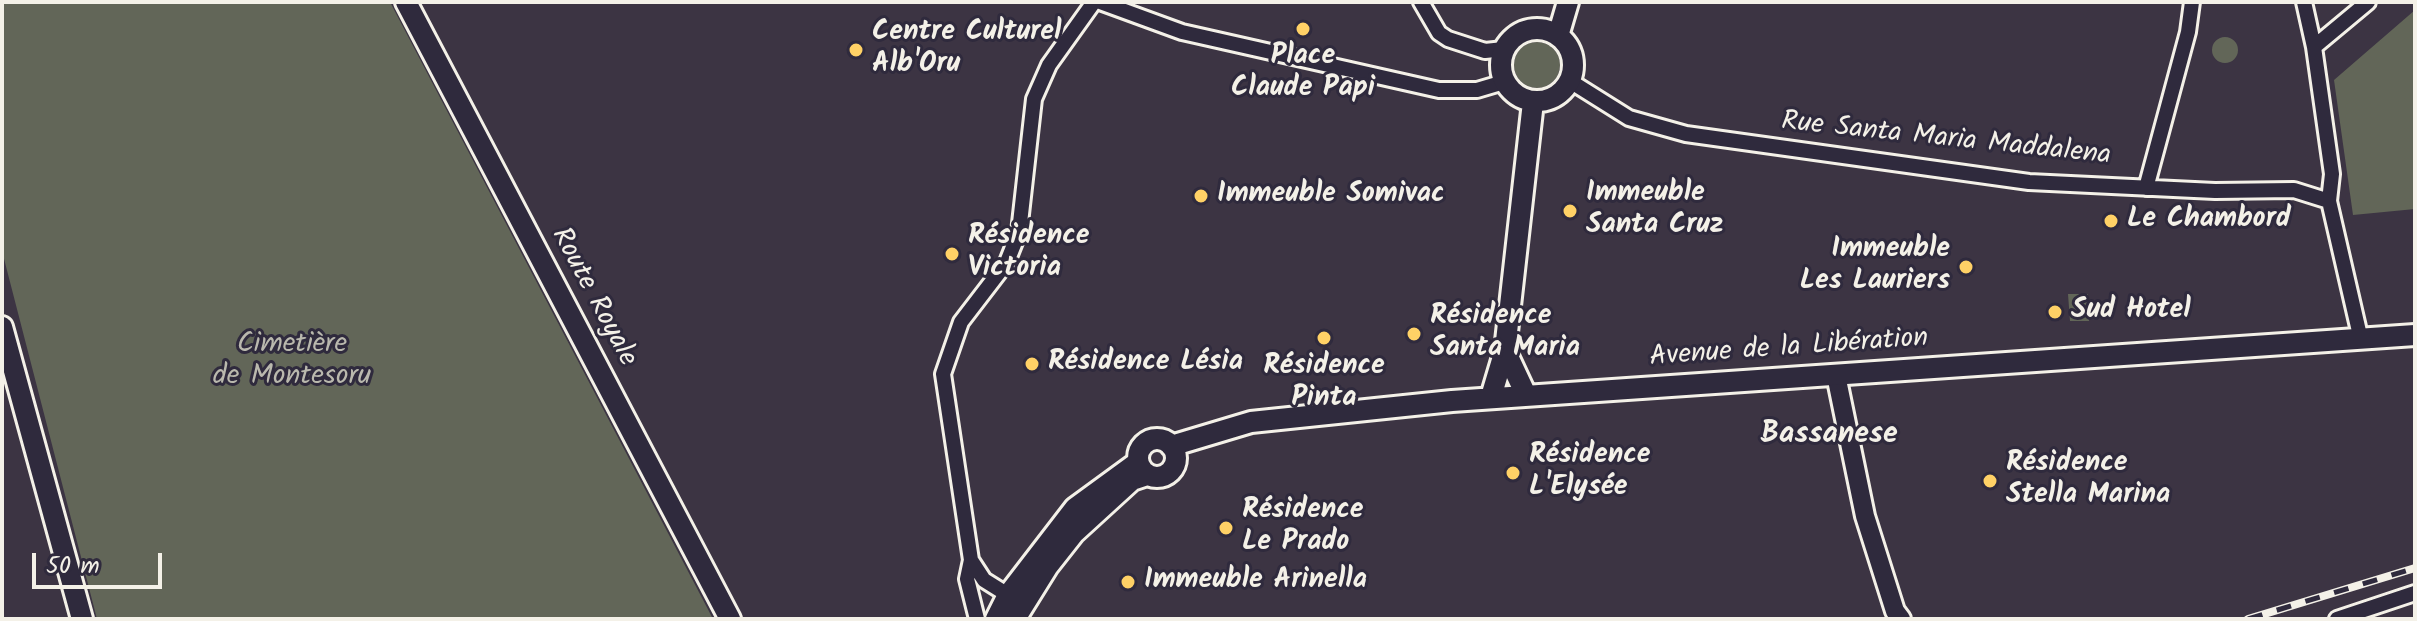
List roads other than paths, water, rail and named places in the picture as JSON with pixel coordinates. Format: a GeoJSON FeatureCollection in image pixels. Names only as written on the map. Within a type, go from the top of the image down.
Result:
{"type":"FeatureCollection","features":[{"type":"Feature","properties":{"kind":"main road","name":"Route Royale"},"geometry":{"type":"LineString","coordinates":[[406,2],[730,619]]}},
{"type":"Feature","properties":{"kind":"main road"},"geometry":{"type":"LineString","coordinates":[[1558,36],[1568,2]]}},
{"type":"Feature","properties":{"kind":"main road"},"geometry":{"type":"LineString","coordinates":[[1528,30],[1548,31],[1558,36],[1572,56],[1570,81],[1555,97],[1533,102],[1522,99],[1504,82],[1501,71],[1504,49],[1510,40],[1528,30]]}},
{"type":"Feature","properties":{"kind":"main road"},"geometry":{"type":"LineString","coordinates":[[1491,397],[1505,350],[1533,102]]}},
{"type":"Feature","properties":{"kind":"main road"},"geometry":{"type":"LineString","coordinates":[[2,327],[82,619]]}},
{"type":"Feature","properties":{"kind":"main road","name":"Avenue de la Libération"},"geometry":{"type":"LineString","coordinates":[[1171,446],[1251,422],[1491,397],[2415,335]]}},
{"type":"Feature","properties":{"kind":"main road"},"geometry":{"type":"LineString","coordinates":[[1505,350],[1526,395]]}},
{"type":"Feature","properties":{"kind":"main road"},"geometry":{"type":"LineString","coordinates":[[1015,619],[1074,533],[1142,468],[1139,450],[1148,441],[1161,440],[1171,446],[1176,457],[1172,470],[1162,477],[1142,468]]}},
{"type":"Feature","properties":{"kind":"main road"},"geometry":{"type":"LineString","coordinates":[[996,619],[1000,590],[1075,508],[1142,468]]}},
{"type":"Feature","properties":{"kind":"street"},"geometry":{"type":"LineString","coordinates":[[977,619],[967,579],[971,560],[943,374],[961,322],[1007,262],[1019,232],[1034,99],[1049,65],[1097,2],[1182,32],[1439,90],[1477,90],[1504,82]]}},
{"type":"Feature","properties":{"kind":"street"},"geometry":{"type":"LineString","coordinates":[[1421,2],[1439,33],[1448,39],[1485,51],[1504,49]]}},
{"type":"Feature","properties":{"kind":"street"},"geometry":{"type":"LineString","coordinates":[[2146,188],[2188,32],[2192,2]]}},
{"type":"Feature","properties":{"kind":"street"},"geometry":{"type":"LineString","coordinates":[[2304,2],[2314,47],[2332,174],[2329,201],[2361,340]]}},
{"type":"Feature","properties":{"kind":"street"},"geometry":{"type":"LineString","coordinates":[[2314,47],[2368,2]]}},
{"type":"Feature","properties":{"kind":"street","name":"Rue Santa Maria Maddalena"},"geometry":{"type":"LineString","coordinates":[[1570,81],[1629,118],[1686,134],[2029,182],[2146,188],[2294,190],[2329,201]]}},
{"type":"Feature","properties":{"kind":"street"},"geometry":{"type":"LineString","coordinates":[[1836,375],[1865,516],[1895,611],[1901,619]]}},
{"type":"Feature","properties":{"kind":"street"},"geometry":{"type":"LineString","coordinates":[[971,560],[1000,590],[972,598]]}},
{"type":"Feature","properties":{"kind":"street"},"geometry":{"type":"LineString","coordinates":[[2337,619],[2415,593]]}},
{"type":"Feature","properties":{"kind":"railway"},"geometry":{"type":"LineString","coordinates":[[2248,619],[2415,568]]}},
{"type":"Feature","properties":{"kind":"place","name":"Place Claude Papi"},"geometry":{"type":"Point","coordinates":[1303,29]}},
{"type":"Feature","properties":{"kind":"place","name":"Centre Culturel Alb'Oru"},"geometry":{"type":"Point","coordinates":[856,50]}},
{"type":"Feature","properties":{"kind":"place","name":"Immeuble Somivac"},"geometry":{"type":"Point","coordinates":[1201,196]}},
{"type":"Feature","properties":{"kind":"place","name":"Immeuble Santa Cruz"},"geometry":{"type":"Point","coordinates":[1570,211]}},
{"type":"Feature","properties":{"kind":"place","name":"Le Chambord"},"geometry":{"type":"Point","coordinates":[2111,221]}},
{"type":"Feature","properties":{"kind":"place","name":"Résidence Victoria"},"geometry":{"type":"Point","coordinates":[952,254]}},
{"type":"Feature","properties":{"kind":"place","name":"Immeuble Les Lauriers"},"geometry":{"type":"Point","coordinates":[1966,267]}},
{"type":"Feature","properties":{"kind":"place","name":"Sud Hotel"},"geometry":{"type":"Point","coordinates":[2055,312]}},
{"type":"Feature","properties":{"kind":"place","name":"Résidence Santa Maria"},"geometry":{"type":"Point","coordinates":[1414,334]}},
{"type":"Feature","properties":{"kind":"place","name":"Résidence Pinta"},"geometry":{"type":"Point","coordinates":[1324,338]}},
{"type":"Feature","properties":{"kind":"place","name":"Résidence Lésia"},"geometry":{"type":"Point","coordinates":[1032,364]}},
{"type":"Feature","properties":{"kind":"place","name":"Résidence L'Elysée"},"geometry":{"type":"Point","coordinates":[1513,473]}},
{"type":"Feature","properties":{"kind":"place","name":"Résidence Stella Marina"},"geometry":{"type":"Point","coordinates":[1990,481]}},
{"type":"Feature","properties":{"kind":"place","name":"Résidence Le Prado"},"geometry":{"type":"Point","coordinates":[1226,528]}},
{"type":"Feature","properties":{"kind":"place","name":"Immeuble Arinella"},"geometry":{"type":"Point","coordinates":[1128,582]}},
{"type":"Feature","properties":{"kind":"district","name":"Bassanese"},"geometry":{"type":"Point","coordinates":[1829,437]}},
{"type":"Feature","properties":{"kind":"park label","name":"Cimetière de Montesoru"},"geometry":{"type":"Point","coordinates":[292,362]}}]}
